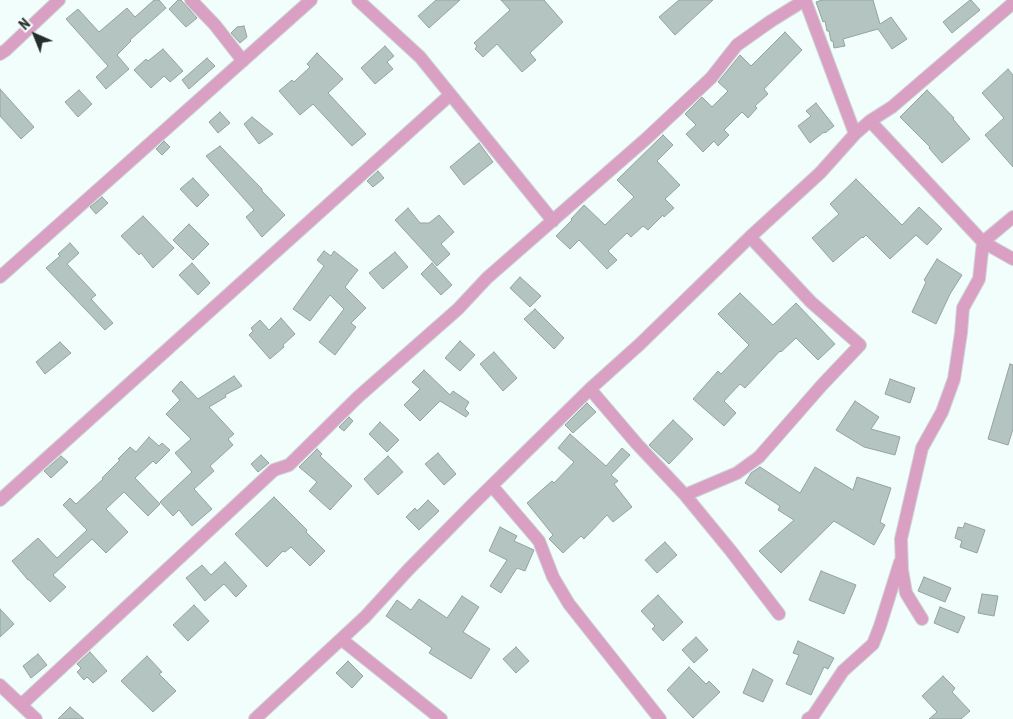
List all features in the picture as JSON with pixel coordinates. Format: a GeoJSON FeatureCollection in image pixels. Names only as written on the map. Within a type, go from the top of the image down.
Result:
{"type":"FeatureCollection","features":[{"type":"Feature","properties":{"kind":"street"},"geometry":{"type":"LineString","coordinates":[[0,54],[59,0]]}},
{"type":"Feature","properties":{"kind":"street"},"geometry":{"type":"LineString","coordinates":[[191,0],[215,25],[243,61]]}},
{"type":"Feature","properties":{"kind":"street"},"geometry":{"type":"LineString","coordinates":[[0,277],[311,0]]}},
{"type":"Feature","properties":{"kind":"street"},"geometry":{"type":"LineString","coordinates":[[358,0],[420,57],[553,221]]}},
{"type":"Feature","properties":{"kind":"street"},"geometry":{"type":"LineString","coordinates":[[21,705],[274,470],[289,464],[358,397],[458,309],[488,278],[647,138],[710,78],[737,45],[805,0],[855,134]]}},
{"type":"Feature","properties":{"kind":"street"},"geometry":{"type":"LineString","coordinates":[[255,719],[365,617],[408,570],[590,389],[640,344],[820,172],[855,134],[870,120],[892,107],[1013,3]]}},
{"type":"Feature","properties":{"kind":"street"},"geometry":{"type":"LineString","coordinates":[[0,500],[450,95]]}},
{"type":"Feature","properties":{"kind":"street"},"geometry":{"type":"LineString","coordinates":[[870,120],[983,242],[1013,259]]}},
{"type":"Feature","properties":{"kind":"street"},"geometry":{"type":"LineString","coordinates":[[922,619],[906,593],[902,570],[901,539],[922,448],[942,412],[954,379],[963,308],[980,279],[983,242],[1013,217]]}},
{"type":"Feature","properties":{"kind":"street"},"geometry":{"type":"LineString","coordinates":[[685,495],[737,473],[758,457],[860,345],[812,302],[750,237]]}},
{"type":"Feature","properties":{"kind":"street"},"geometry":{"type":"LineString","coordinates":[[590,389],[637,444],[685,495],[731,550],[779,614]]}},
{"type":"Feature","properties":{"kind":"street"},"geometry":{"type":"LineString","coordinates":[[492,486],[539,541],[553,577],[569,604],[660,719]]}},
{"type":"Feature","properties":{"kind":"street"},"geometry":{"type":"LineString","coordinates":[[808,719],[813,716],[844,671],[873,644],[901,557]]}},
{"type":"Feature","properties":{"kind":"street"},"geometry":{"type":"LineString","coordinates":[[341,638],[441,719]]}},
{"type":"Feature","properties":{"kind":"street"},"geometry":{"type":"LineString","coordinates":[[0,685],[36,719]]}},
{"type":"Feature","properties":{"kind":"building"},"geometry":{"type":"Polygon","coordinates":[[[154,0],[159,0],[166,8],[130,40],[117,55],[129,69],[106,89],[96,77],[108,66],[66,19],[78,9],[99,32],[127,8],[135,17],[154,0]]]}},
{"type":"Feature","properties":{"kind":"building"},"geometry":{"type":"Polygon","coordinates":[[[178,0],[181,0],[197,18],[186,27],[169,9],[178,0]]]}},
{"type":"Feature","properties":{"kind":"building"},"geometry":{"type":"Polygon","coordinates":[[[436,0],[460,0],[429,28],[418,16],[436,0]]]}},
{"type":"Feature","properties":{"kind":"building"},"geometry":{"type":"Polygon","coordinates":[[[501,0],[544,0],[563,22],[530,53],[536,60],[522,72],[497,44],[483,57],[475,49],[477,46],[474,43],[510,10],[501,0]]]}},
{"type":"Feature","properties":{"kind":"building"},"geometry":{"type":"Polygon","coordinates":[[[679,0],[713,0],[675,35],[659,17],[679,0]]]}},
{"type":"Feature","properties":{"kind":"building"},"geometry":{"type":"Polygon","coordinates":[[[822,0],[873,0],[880,24],[891,17],[907,39],[892,49],[878,29],[843,39],[845,46],[834,48],[833,41],[831,41],[829,31],[827,31],[825,21],[823,22],[816,2],[822,0]]]}},
{"type":"Feature","properties":{"kind":"building"},"geometry":{"type":"Polygon","coordinates":[[[970,0],[980,10],[952,33],[943,22],[970,0]]]}},
{"type":"Feature","properties":{"kind":"building"},"geometry":{"type":"Polygon","coordinates":[[[244,26],[247,37],[240,43],[231,33],[237,27],[244,26]]]}},
{"type":"Feature","properties":{"kind":"building"},"geometry":{"type":"Polygon","coordinates":[[[785,32],[802,50],[764,89],[768,94],[755,106],[757,108],[748,118],[742,112],[724,130],[729,135],[718,146],[714,141],[703,152],[686,134],[696,125],[685,114],[702,97],[712,107],[728,91],[718,82],[740,55],[751,66],[785,32]]]}},
{"type":"Feature","properties":{"kind":"building"},"geometry":{"type":"Polygon","coordinates":[[[385,46],[394,56],[387,62],[393,69],[375,84],[361,68],[385,46]]]}},
{"type":"Feature","properties":{"kind":"building"},"geometry":{"type":"Polygon","coordinates":[[[163,49],[183,71],[170,82],[164,76],[151,88],[134,70],[146,59],[148,61],[163,49]]]}},
{"type":"Feature","properties":{"kind":"building"},"geometry":{"type":"Polygon","coordinates":[[[317,53],[343,79],[328,93],[366,134],[352,146],[313,104],[300,115],[279,91],[292,80],[294,82],[310,67],[307,64],[317,53]]]}},
{"type":"Feature","properties":{"kind":"building"},"geometry":{"type":"Polygon","coordinates":[[[207,58],[215,66],[189,89],[182,80],[207,58]]]}},
{"type":"Feature","properties":{"kind":"building"},"geometry":{"type":"Polygon","coordinates":[[[1008,69],[1013,75],[1013,167],[985,135],[1004,118],[982,93],[1008,69]]]}},
{"type":"Feature","properties":{"kind":"building"},"geometry":{"type":"Polygon","coordinates":[[[0,89],[34,127],[21,139],[0,116],[0,89]]]}},
{"type":"Feature","properties":{"kind":"building"},"geometry":{"type":"Polygon","coordinates":[[[79,90],[92,104],[78,117],[65,102],[79,90]]]}},
{"type":"Feature","properties":{"kind":"building"},"geometry":{"type":"Polygon","coordinates":[[[927,90],[954,118],[970,139],[942,163],[930,147],[900,117],[927,90]]]}},
{"type":"Feature","properties":{"kind":"building"},"geometry":{"type":"Polygon","coordinates":[[[816,103],[834,126],[810,143],[798,126],[811,116],[806,111],[816,103]]]}},
{"type":"Feature","properties":{"kind":"building"},"geometry":{"type":"Polygon","coordinates":[[[220,112],[230,123],[218,133],[209,122],[220,112]]]}},
{"type":"Feature","properties":{"kind":"building"},"geometry":{"type":"Polygon","coordinates":[[[252,117],[273,134],[259,144],[244,124],[252,117]]]}},
{"type":"Feature","properties":{"kind":"building"},"geometry":{"type":"Polygon","coordinates":[[[663,135],[673,145],[657,161],[680,185],[665,199],[674,208],[664,217],[663,215],[648,230],[643,226],[631,237],[627,233],[608,251],[617,260],[607,269],[579,240],[570,249],[556,236],[584,205],[605,225],[634,197],[617,180],[663,135]]]}},
{"type":"Feature","properties":{"kind":"building"},"geometry":{"type":"Polygon","coordinates":[[[164,141],[170,147],[162,155],[156,149],[164,141]]]}},
{"type":"Feature","properties":{"kind":"building"},"geometry":{"type":"Polygon","coordinates":[[[479,143],[493,162],[464,185],[450,167],[479,143]]]}},
{"type":"Feature","properties":{"kind":"building"},"geometry":{"type":"Polygon","coordinates":[[[220,146],[285,215],[262,237],[246,217],[254,210],[206,156],[220,146]]]}},
{"type":"Feature","properties":{"kind":"building"},"geometry":{"type":"Polygon","coordinates":[[[378,171],[384,178],[373,187],[367,181],[378,171]]]}},
{"type":"Feature","properties":{"kind":"building"},"geometry":{"type":"Polygon","coordinates":[[[193,178],[209,195],[197,207],[180,189],[193,178]]]}},
{"type":"Feature","properties":{"kind":"building"},"geometry":{"type":"Polygon","coordinates":[[[856,179],[902,225],[919,207],[942,229],[927,245],[916,235],[890,259],[866,235],[833,262],[812,238],[839,214],[830,204],[856,179]]]}},
{"type":"Feature","properties":{"kind":"building"},"geometry":{"type":"Polygon","coordinates":[[[102,197],[108,203],[96,214],[90,207],[102,197]]]}},
{"type":"Feature","properties":{"kind":"building"},"geometry":{"type":"Polygon","coordinates":[[[408,208],[420,223],[429,223],[439,215],[454,232],[441,244],[450,254],[437,266],[395,220],[408,208]]]}},
{"type":"Feature","properties":{"kind":"building"},"geometry":{"type":"Polygon","coordinates":[[[143,216],[174,248],[153,268],[141,253],[139,255],[121,236],[143,216]]]}},
{"type":"Feature","properties":{"kind":"building"},"geometry":{"type":"Polygon","coordinates":[[[189,224],[209,244],[193,260],[173,240],[189,224]]]}},
{"type":"Feature","properties":{"kind":"building"},"geometry":{"type":"Polygon","coordinates":[[[70,243],[79,253],[67,264],[96,295],[91,299],[113,323],[105,330],[46,268],[60,256],[58,254],[70,243]]]}},
{"type":"Feature","properties":{"kind":"building"},"geometry":{"type":"Polygon","coordinates":[[[324,251],[331,256],[334,251],[358,270],[345,287],[366,308],[351,323],[356,327],[335,355],[319,342],[344,309],[330,295],[310,321],[293,309],[324,266],[317,260],[324,251]]]}},
{"type":"Feature","properties":{"kind":"building"},"geometry":{"type":"Polygon","coordinates":[[[395,252],[408,267],[383,289],[369,273],[395,252]]]}},
{"type":"Feature","properties":{"kind":"building"},"geometry":{"type":"Polygon","coordinates":[[[937,259],[962,275],[950,294],[936,324],[912,312],[926,282],[924,280],[937,259]]]}},
{"type":"Feature","properties":{"kind":"building"},"geometry":{"type":"Polygon","coordinates":[[[192,263],[210,283],[198,295],[179,275],[192,263]]]}},
{"type":"Feature","properties":{"kind":"building"},"geometry":{"type":"Polygon","coordinates":[[[432,263],[452,285],[441,295],[421,274],[432,263]]]}},
{"type":"Feature","properties":{"kind":"building"},"geometry":{"type":"Polygon","coordinates":[[[520,277],[541,296],[530,307],[510,288],[520,277]]]}},
{"type":"Feature","properties":{"kind":"building"},"geometry":{"type":"Polygon","coordinates":[[[740,293],[773,325],[796,303],[835,344],[818,360],[796,338],[780,351],[745,388],[740,384],[724,401],[736,413],[724,426],[693,399],[718,371],[721,374],[749,345],[718,314],[740,293]]]}},
{"type":"Feature","properties":{"kind":"building"},"geometry":{"type":"Polygon","coordinates":[[[535,309],[564,338],[554,349],[524,319],[535,309]]]}},
{"type":"Feature","properties":{"kind":"building"},"geometry":{"type":"Polygon","coordinates":[[[281,318],[295,334],[270,359],[249,335],[253,331],[251,328],[260,320],[269,330],[281,318]]]}},
{"type":"Feature","properties":{"kind":"building"},"geometry":{"type":"Polygon","coordinates":[[[460,341],[475,355],[460,371],[445,358],[460,341]]]}},
{"type":"Feature","properties":{"kind":"building"},"geometry":{"type":"Polygon","coordinates":[[[60,342],[71,353],[45,374],[36,362],[60,342]]]}},
{"type":"Feature","properties":{"kind":"building"},"geometry":{"type":"Polygon","coordinates":[[[494,352],[517,378],[503,391],[480,364],[494,352]]]}},
{"type":"Feature","properties":{"kind":"building"},"geometry":{"type":"Polygon","coordinates":[[[1010,364],[1013,365],[1013,429],[1008,445],[988,439],[1010,364]]]}},
{"type":"Feature","properties":{"kind":"building"},"geometry":{"type":"Polygon","coordinates":[[[424,370],[450,395],[453,391],[469,402],[465,409],[469,413],[466,417],[440,401],[420,421],[404,405],[420,389],[412,382],[424,370]]]}},
{"type":"Feature","properties":{"kind":"building"},"geometry":{"type":"Polygon","coordinates":[[[234,376],[242,386],[225,395],[226,397],[209,407],[234,434],[228,439],[233,445],[210,466],[214,471],[194,489],[212,509],[192,526],[179,510],[173,516],[160,502],[192,472],[175,453],[191,439],[166,414],[180,400],[172,391],[181,381],[198,399],[234,376]]]}},
{"type":"Feature","properties":{"kind":"building"},"geometry":{"type":"Polygon","coordinates":[[[890,379],[915,388],[910,403],[885,394],[890,379]]]}},
{"type":"Feature","properties":{"kind":"building"},"geometry":{"type":"Polygon","coordinates":[[[855,401],[879,417],[871,429],[900,437],[895,455],[864,447],[836,430],[855,401]]]}},
{"type":"Feature","properties":{"kind":"building"},"geometry":{"type":"Polygon","coordinates":[[[587,403],[596,412],[573,433],[565,425],[587,403]]]}},
{"type":"Feature","properties":{"kind":"building"},"geometry":{"type":"Polygon","coordinates":[[[349,417],[353,421],[344,431],[339,427],[349,417]]]}},
{"type":"Feature","properties":{"kind":"building"},"geometry":{"type":"Polygon","coordinates":[[[673,420],[693,439],[669,464],[649,445],[673,420]]]}},
{"type":"Feature","properties":{"kind":"building"},"geometry":{"type":"Polygon","coordinates":[[[380,422],[399,440],[387,452],[369,434],[380,422]]]}},
{"type":"Feature","properties":{"kind":"building"},"geometry":{"type":"Polygon","coordinates":[[[570,434],[606,466],[622,448],[630,455],[611,475],[618,481],[614,484],[632,507],[613,522],[607,515],[584,539],[581,536],[563,553],[549,539],[553,535],[527,503],[552,481],[554,483],[574,462],[558,448],[570,434]]]}},
{"type":"Feature","properties":{"kind":"building"},"geometry":{"type":"Polygon","coordinates":[[[149,437],[159,446],[162,443],[170,450],[156,464],[153,461],[135,478],[160,504],[148,516],[124,492],[106,509],[128,532],[106,553],[92,539],[53,575],[66,587],[50,602],[12,561],[38,538],[57,558],[87,530],[63,505],[70,498],[76,504],[103,479],[130,447],[136,452],[149,437]]]}},
{"type":"Feature","properties":{"kind":"building"},"geometry":{"type":"Polygon","coordinates":[[[317,449],[322,454],[320,456],[352,486],[330,510],[309,491],[317,482],[299,467],[317,449]]]}},
{"type":"Feature","properties":{"kind":"building"},"geometry":{"type":"Polygon","coordinates":[[[438,453],[456,474],[444,485],[425,464],[438,453]]]}},
{"type":"Feature","properties":{"kind":"building"},"geometry":{"type":"Polygon","coordinates":[[[261,455],[269,463],[258,472],[251,464],[261,455]]]}},
{"type":"Feature","properties":{"kind":"building"},"geometry":{"type":"Polygon","coordinates":[[[61,456],[68,462],[51,478],[44,471],[61,456]]]}},
{"type":"Feature","properties":{"kind":"building"},"geometry":{"type":"Polygon","coordinates":[[[388,456],[403,472],[378,495],[364,479],[388,456]]]}},
{"type":"Feature","properties":{"kind":"building"},"geometry":{"type":"Polygon","coordinates":[[[760,467],[800,493],[815,467],[853,490],[857,477],[891,488],[880,522],[885,525],[874,545],[834,521],[781,573],[759,551],[794,520],[778,510],[780,506],[745,483],[751,473],[760,467]]]}},
{"type":"Feature","properties":{"kind":"building"},"geometry":{"type":"Polygon","coordinates":[[[274,497],[325,551],[310,566],[291,547],[285,552],[283,551],[267,567],[235,534],[274,497]]]}},
{"type":"Feature","properties":{"kind":"building"},"geometry":{"type":"Polygon","coordinates":[[[428,500],[439,511],[419,530],[406,517],[415,508],[417,511],[428,500]]]}},
{"type":"Feature","properties":{"kind":"building"},"geometry":{"type":"Polygon","coordinates":[[[965,523],[985,530],[977,553],[960,547],[962,541],[955,538],[958,527],[963,528],[965,523]]]}},
{"type":"Feature","properties":{"kind":"building"},"geometry":{"type":"Polygon","coordinates":[[[500,527],[517,536],[514,541],[534,550],[525,571],[517,568],[501,593],[490,586],[507,560],[489,551],[500,527]]]}},
{"type":"Feature","properties":{"kind":"building"},"geometry":{"type":"Polygon","coordinates":[[[665,542],[677,555],[657,573],[645,560],[665,542]]]}},
{"type":"Feature","properties":{"kind":"building"},"geometry":{"type":"Polygon","coordinates":[[[225,562],[247,586],[236,597],[224,584],[205,601],[186,578],[202,565],[211,575],[225,562]]]}},
{"type":"Feature","properties":{"kind":"building"},"geometry":{"type":"Polygon","coordinates":[[[821,571],[856,585],[844,614],[809,600],[821,571]]]}},
{"type":"Feature","properties":{"kind":"building"},"geometry":{"type":"Polygon","coordinates":[[[924,577],[951,588],[945,602],[918,591],[924,577]]]}},
{"type":"Feature","properties":{"kind":"building"},"geometry":{"type":"Polygon","coordinates":[[[982,594],[998,596],[994,616],[978,613],[982,594]]]}},
{"type":"Feature","properties":{"kind":"building"},"geometry":{"type":"Polygon","coordinates":[[[658,595],[683,622],[663,641],[652,629],[655,626],[641,611],[658,595]]]}},
{"type":"Feature","properties":{"kind":"building"},"geometry":{"type":"Polygon","coordinates":[[[462,596],[479,607],[463,632],[490,649],[471,679],[429,653],[432,648],[386,616],[397,600],[411,610],[419,599],[447,618],[462,596]]]}},
{"type":"Feature","properties":{"kind":"building"},"geometry":{"type":"Polygon","coordinates":[[[194,605],[209,621],[188,641],[173,625],[194,605]]]}},
{"type":"Feature","properties":{"kind":"building"},"geometry":{"type":"Polygon","coordinates":[[[940,607],[965,617],[958,633],[934,623],[940,607]]]}},
{"type":"Feature","properties":{"kind":"building"},"geometry":{"type":"Polygon","coordinates":[[[0,609],[14,624],[0,637],[0,609]]]}},
{"type":"Feature","properties":{"kind":"building"},"geometry":{"type":"Polygon","coordinates":[[[696,637],[708,650],[694,663],[682,650],[696,637]]]}},
{"type":"Feature","properties":{"kind":"building"},"geometry":{"type":"Polygon","coordinates":[[[798,641],[834,658],[828,669],[824,667],[811,695],[786,684],[799,655],[793,653],[798,641]]]}},
{"type":"Feature","properties":{"kind":"building"},"geometry":{"type":"Polygon","coordinates":[[[516,647],[529,661],[516,673],[503,659],[516,647]]]}},
{"type":"Feature","properties":{"kind":"building"},"geometry":{"type":"Polygon","coordinates":[[[90,652],[107,671],[93,683],[87,677],[84,680],[77,672],[81,668],[77,664],[90,652]]]}},
{"type":"Feature","properties":{"kind":"building"},"geometry":{"type":"Polygon","coordinates":[[[38,654],[47,665],[31,678],[23,666],[38,654]]]}},
{"type":"Feature","properties":{"kind":"building"},"geometry":{"type":"Polygon","coordinates":[[[147,656],[162,672],[159,674],[176,691],[153,712],[121,681],[147,656]]]}},
{"type":"Feature","properties":{"kind":"building"},"geometry":{"type":"Polygon","coordinates":[[[348,661],[363,676],[352,688],[336,673],[348,661]]]}},
{"type":"Feature","properties":{"kind":"building"},"geometry":{"type":"Polygon","coordinates":[[[689,667],[706,684],[709,681],[720,692],[693,718],[667,690],[689,667]]]}},
{"type":"Feature","properties":{"kind":"building"},"geometry":{"type":"Polygon","coordinates":[[[753,669],[773,680],[763,702],[743,693],[753,669]]]}},
{"type":"Feature","properties":{"kind":"building"},"geometry":{"type":"Polygon","coordinates":[[[943,676],[955,688],[952,692],[970,711],[961,719],[929,719],[937,712],[922,696],[943,676]]]}},
{"type":"Feature","properties":{"kind":"building"},"geometry":{"type":"Polygon","coordinates":[[[70,707],[84,719],[58,719],[70,707]]]}}]}
